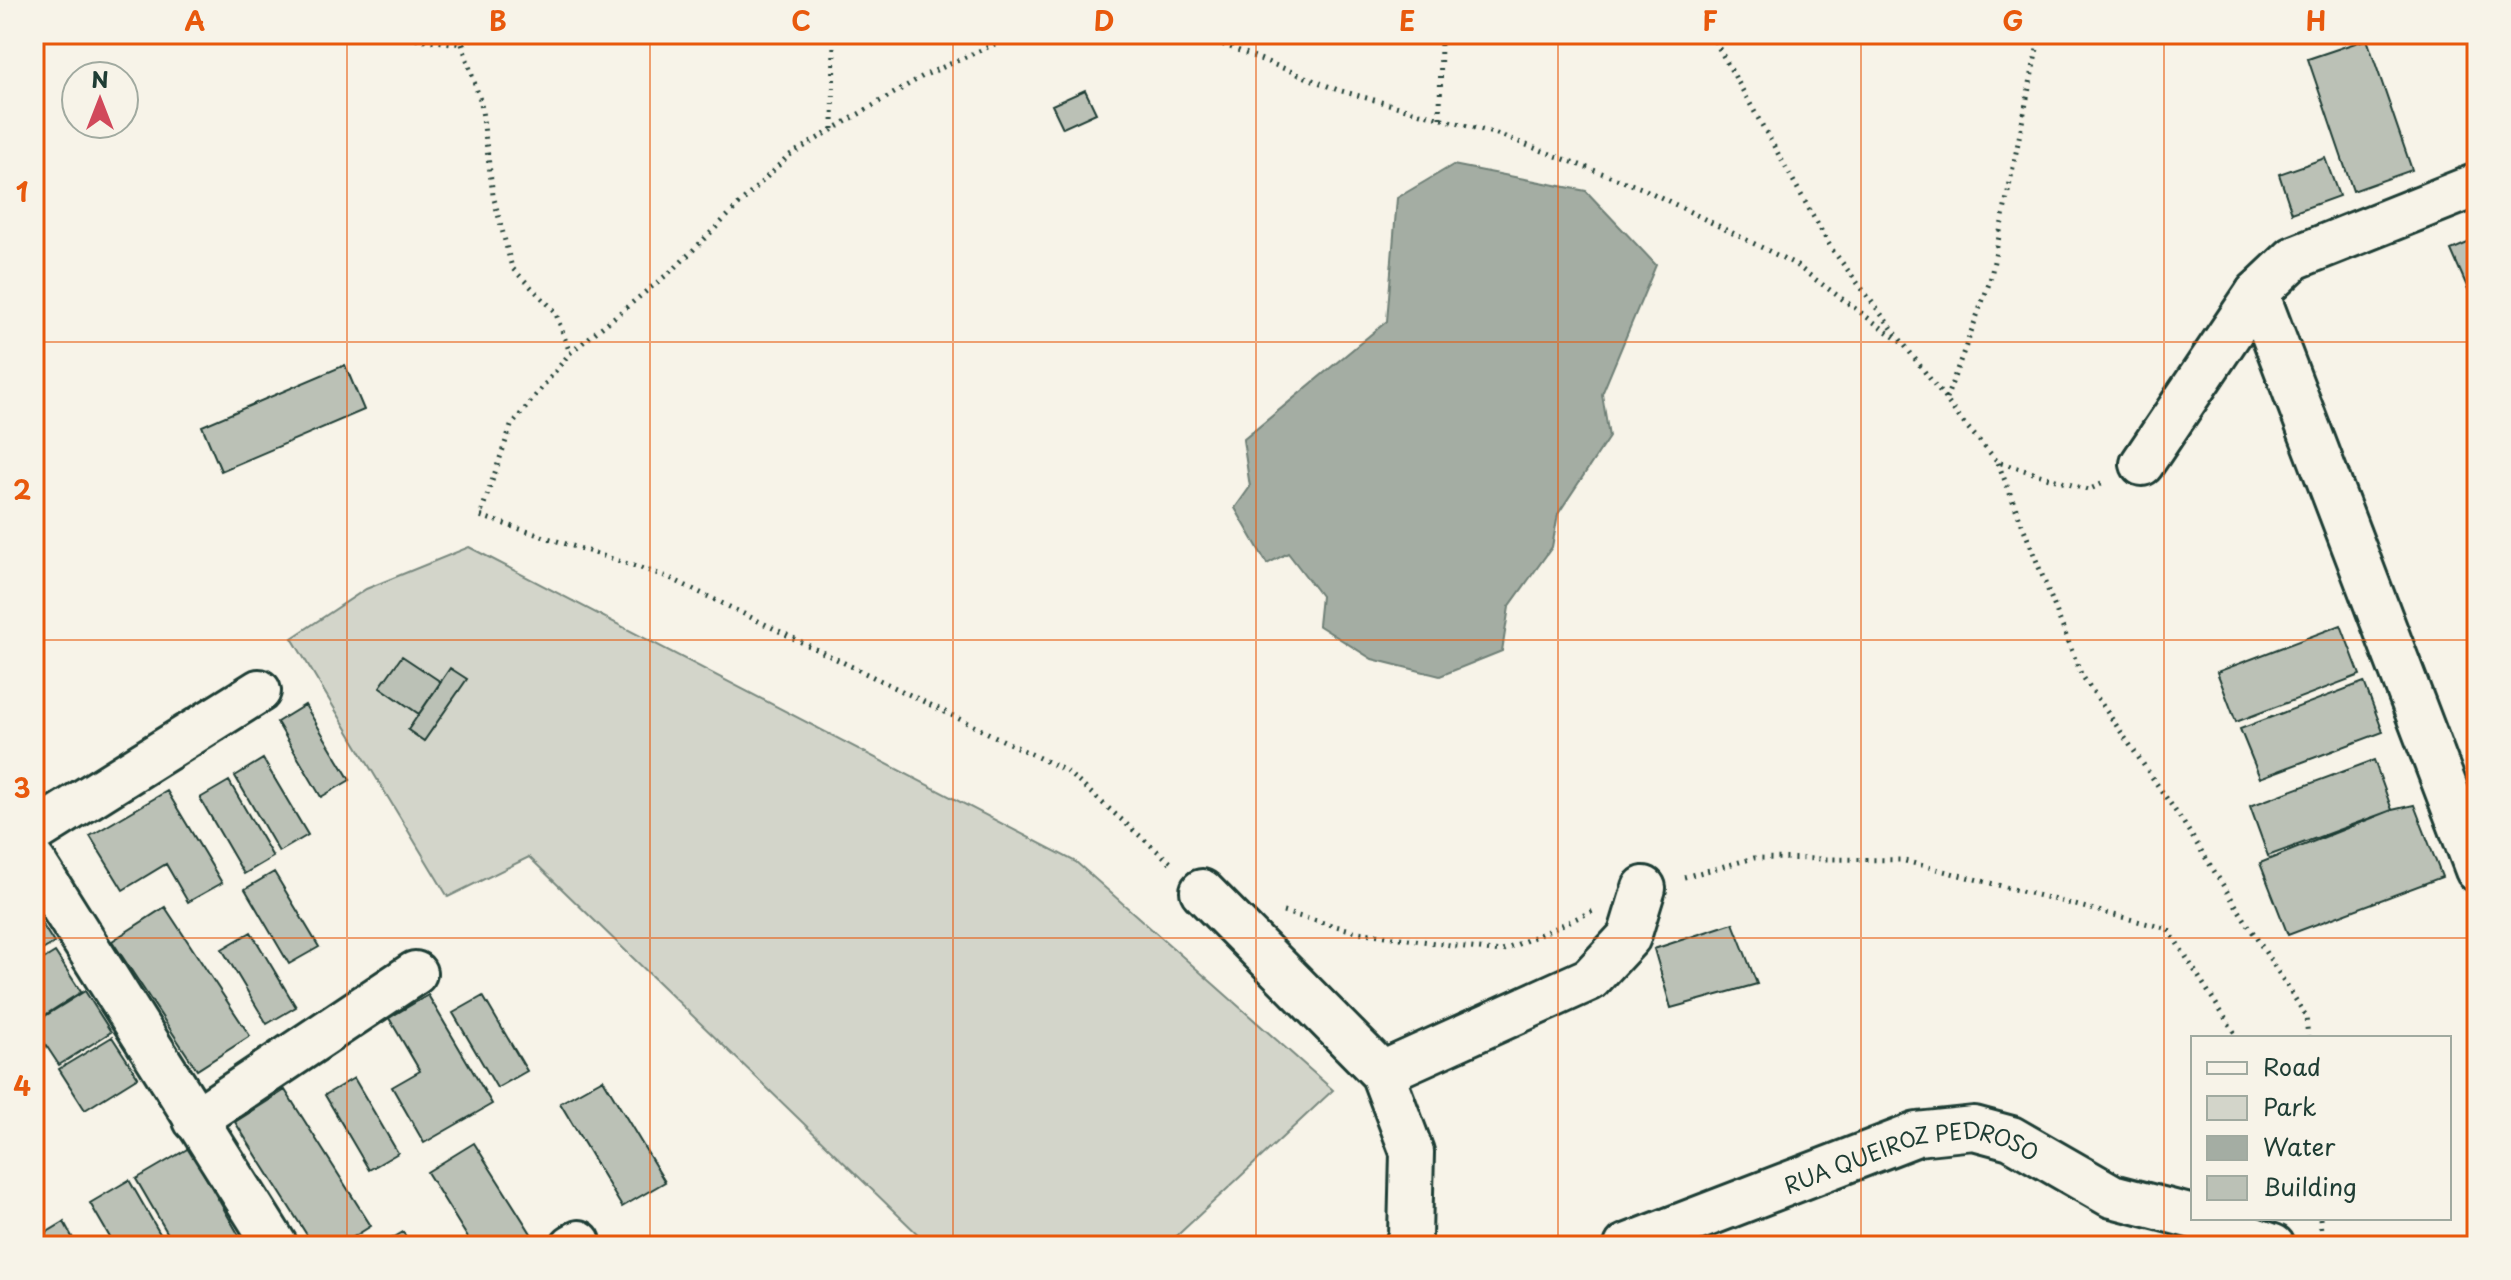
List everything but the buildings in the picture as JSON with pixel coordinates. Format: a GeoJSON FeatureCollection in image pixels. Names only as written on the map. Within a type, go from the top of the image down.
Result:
{"type":"FeatureCollection","features":[{"type":"Feature","properties":{"kind":"street"},"geometry":{"type":"LineString","coordinates":[[2142,464],[2257,293],[2294,258],[2477,185]]}},
{"type":"Feature","properties":{"kind":"street"},"geometry":{"type":"LineString","coordinates":[[2257,293],[2477,870]]}},
{"type":"Feature","properties":{"kind":"street"},"geometry":{"type":"LineString","coordinates":[[34,832],[259,691]]}},
{"type":"Feature","properties":{"kind":"street"},"geometry":{"type":"LineString","coordinates":[[34,862],[276,1246]]}},
{"type":"Feature","properties":{"kind":"street"},"geometry":{"type":"LineString","coordinates":[[1382,1073],[1590,979],[1629,937],[1644,888]]}},
{"type":"Feature","properties":{"kind":"street"},"geometry":{"type":"LineString","coordinates":[[1202,891],[1382,1073],[1412,1152],[1410,1236],[1406,1246]]}},
{"type":"Feature","properties":{"kind":"street"},"geometry":{"type":"LineString","coordinates":[[195,1120],[415,973]]}},
{"type":"Feature","properties":{"kind":"street","name":"RUA QUEIROZ PEDROSO"},"geometry":{"type":"LineString","coordinates":[[1626,1246],[1917,1134],[1974,1128],[2011,1138],[2112,1196],[2191,1217]]}},
{"type":"Feature","properties":{"kind":"street","name":"RUA QUEIROZ PEDROSO"},"geometry":{"type":"LineString","coordinates":[[2201,1220],[2273,1246]]}},
{"type":"Feature","properties":{"kind":"path"},"geometry":{"type":"LineString","coordinates":[[368,34],[462,44],[481,34]]}},
{"type":"Feature","properties":{"kind":"path"},"geometry":{"type":"LineString","coordinates":[[833,130],[834,34]]}},
{"type":"Feature","properties":{"kind":"path"},"geometry":{"type":"LineString","coordinates":[[1017,34],[923,76],[788,156],[675,268],[570,353],[511,426],[480,516],[668,577],[1066,771],[1202,891]]}},
{"type":"Feature","properties":{"kind":"path"},"geometry":{"type":"LineString","coordinates":[[1176,34],[1222,44],[1338,90],[1500,135],[1644,189],[1793,263],[1901,342]]}},
{"type":"Feature","properties":{"kind":"path"},"geometry":{"type":"LineString","coordinates":[[1440,118],[1441,34]]}},
{"type":"Feature","properties":{"kind":"path"},"geometry":{"type":"LineString","coordinates":[[1711,34],[1831,248],[1945,400],[1998,462],[2081,674],[2183,822],[2306,1016],[2308,1036]]}},
{"type":"Feature","properties":{"kind":"path"},"geometry":{"type":"LineString","coordinates":[[1945,400],[1990,281],[2040,34]]}},
{"type":"Feature","properties":{"kind":"path"},"geometry":{"type":"LineString","coordinates":[[462,44],[481,103],[493,195],[512,268],[555,311],[570,353]]}},
{"type":"Feature","properties":{"kind":"path"},"geometry":{"type":"LineString","coordinates":[[1998,462],[2088,490],[2142,464]]}},
{"type":"Feature","properties":{"kind":"path"},"geometry":{"type":"LineString","coordinates":[[1273,910],[1358,932],[1500,952],[1644,888],[1754,858],[1901,860],[2168,929],[2237,1036]]}},
{"type":"Feature","properties":{"kind":"path"},"geometry":{"type":"LineString","coordinates":[[2320,1220],[2322,1246]]}},
{"type":"Feature","properties":{"kind":"green space"},"geometry":{"type":"Polygon","coordinates":[[[469,547],[1076,862],[1333,1090],[1166,1246],[930,1246],[529,857],[448,897],[292,638],[366,589],[469,547]]]}},
{"type":"Feature","properties":{"kind":"water"},"geometry":{"type":"Polygon","coordinates":[[[1453,165],[1586,191],[1656,265],[1602,394],[1609,437],[1558,514],[1552,547],[1509,607],[1502,651],[1440,676],[1372,659],[1318,625],[1321,596],[1288,553],[1267,564],[1235,508],[1250,487],[1243,440],[1387,321],[1397,198],[1453,165]]]}}]}
